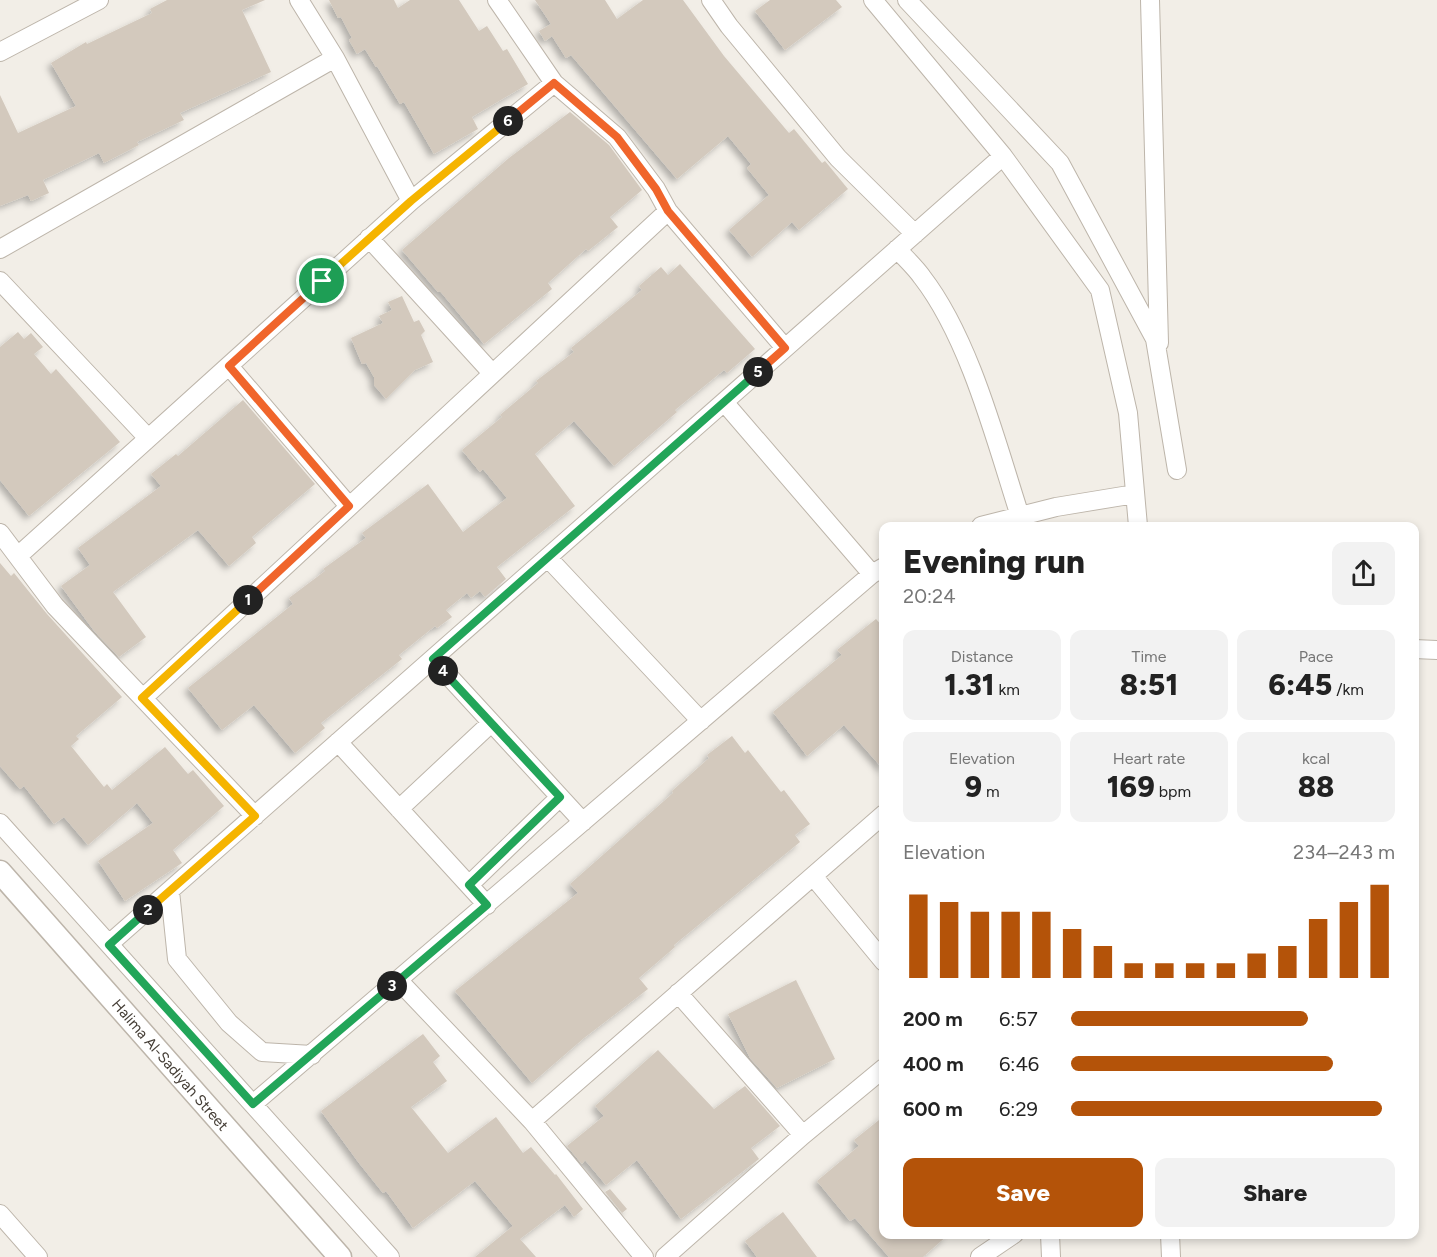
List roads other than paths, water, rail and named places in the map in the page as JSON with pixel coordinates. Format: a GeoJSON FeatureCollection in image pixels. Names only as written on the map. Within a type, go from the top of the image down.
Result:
{"type":"FeatureCollection","features":[{"type":"Feature","properties":{"kind":"street"},"geometry":{"type":"LineString","coordinates":[[0,52],[99,0]]}},
{"type":"Feature","properties":{"kind":"street"},"geometry":{"type":"LineString","coordinates":[[299,0],[335,58],[411,201]]}},
{"type":"Feature","properties":{"kind":"street"},"geometry":{"type":"LineString","coordinates":[[497,0],[554,83],[617,137],[656,189],[668,211],[785,348]]}},
{"type":"Feature","properties":{"kind":"street"},"geometry":{"type":"LineString","coordinates":[[711,0],[729,26],[838,158],[915,234]]}},
{"type":"Feature","properties":{"kind":"street"},"geometry":{"type":"LineString","coordinates":[[873,0],[1003,156],[1100,290],[1128,413],[1138,522]]}},
{"type":"Feature","properties":{"kind":"street"},"geometry":{"type":"LineString","coordinates":[[908,0],[1060,163],[1155,339],[1178,470]]}},
{"type":"Feature","properties":{"kind":"street"},"geometry":{"type":"LineString","coordinates":[[1148,3],[1160,363]]}},
{"type":"Feature","properties":{"kind":"street"},"geometry":{"type":"LineString","coordinates":[[0,249],[335,58]]}},
{"type":"Feature","properties":{"kind":"street"},"geometry":{"type":"LineString","coordinates":[[18,556],[369,238],[554,83]]}},
{"type":"Feature","properties":{"kind":"street"},"geometry":{"type":"LineString","coordinates":[[109,945],[1003,156]]}},
{"type":"Feature","properties":{"kind":"street"},"geometry":{"type":"LineString","coordinates":[[142,698],[668,211]]}},
{"type":"Feature","properties":{"kind":"street"},"geometry":{"type":"LineString","coordinates":[[369,238],[492,373]]}},
{"type":"Feature","properties":{"kind":"street"},"geometry":{"type":"LineString","coordinates":[[897,249],[922,277],[948,319],[969,366],[1021,521],[1056,507],[1135,494]]}},
{"type":"Feature","properties":{"kind":"street"},"geometry":{"type":"LineString","coordinates":[[0,281],[148,438]]}},
{"type":"Feature","properties":{"kind":"street"},"geometry":{"type":"LineString","coordinates":[[229,366],[349,506]]}},
{"type":"Feature","properties":{"kind":"street"},"geometry":{"type":"LineString","coordinates":[[253,1104],[878,570],[724,402]]}},
{"type":"Feature","properties":{"kind":"street"},"geometry":{"type":"LineString","coordinates":[[0,532],[55,606],[255,816]]}},
{"type":"Feature","properties":{"kind":"street"},"geometry":{"type":"LineString","coordinates":[[548,558],[701,720]]}},
{"type":"Feature","properties":{"kind":"street"},"geometry":{"type":"LineString","coordinates":[[1419,649],[1437,650]]}},
{"type":"Feature","properties":{"kind":"street"},"geometry":{"type":"LineString","coordinates":[[433,659],[583,822]]}},
{"type":"Feature","properties":{"kind":"street"},"geometry":{"type":"LineString","coordinates":[[399,809],[491,723]]}},
{"type":"Feature","properties":{"kind":"street"},"geometry":{"type":"LineString","coordinates":[[338,742],[487,905]]}},
{"type":"Feature","properties":{"kind":"street"},"geometry":{"type":"LineString","coordinates":[[469,885],[560,797]]}},
{"type":"Feature","properties":{"kind":"street"},"geometry":{"type":"LineString","coordinates":[[532,1121],[879,818]]}},
{"type":"Feature","properties":{"kind":"street"},"geometry":{"type":"LineString","coordinates":[[0,823],[390,1257]]}},
{"type":"Feature","properties":{"kind":"street","name":"Halima Al-Sadiyah Street"},"geometry":{"type":"LineString","coordinates":[[0,872],[340,1257]]}},
{"type":"Feature","properties":{"kind":"street"},"geometry":{"type":"LineString","coordinates":[[813,876],[879,956]]}},
{"type":"Feature","properties":{"kind":"street"},"geometry":{"type":"LineString","coordinates":[[170,891],[177,959],[229,1023],[262,1052],[312,1055]]}},
{"type":"Feature","properties":{"kind":"street"},"geometry":{"type":"LineString","coordinates":[[399,981],[532,1121],[644,1257]]}},
{"type":"Feature","properties":{"kind":"street"},"geometry":{"type":"LineString","coordinates":[[678,993],[803,1135]]}},
{"type":"Feature","properties":{"kind":"street"},"geometry":{"type":"LineString","coordinates":[[664,1257],[803,1135],[879,1072]]}},
{"type":"Feature","properties":{"kind":"street"},"geometry":{"type":"LineString","coordinates":[[0,1214],[38,1257]]}},
{"type":"Feature","properties":{"kind":"street"},"geometry":{"type":"LineString","coordinates":[[980,1257],[1007,1239]]}},
{"type":"Feature","properties":{"kind":"street"},"geometry":{"type":"LineString","coordinates":[[1050,1239],[1052,1257]]}},
{"type":"Feature","properties":{"kind":"street"},"geometry":{"type":"LineString","coordinates":[[1170,1239],[1171,1257]]}}]}
